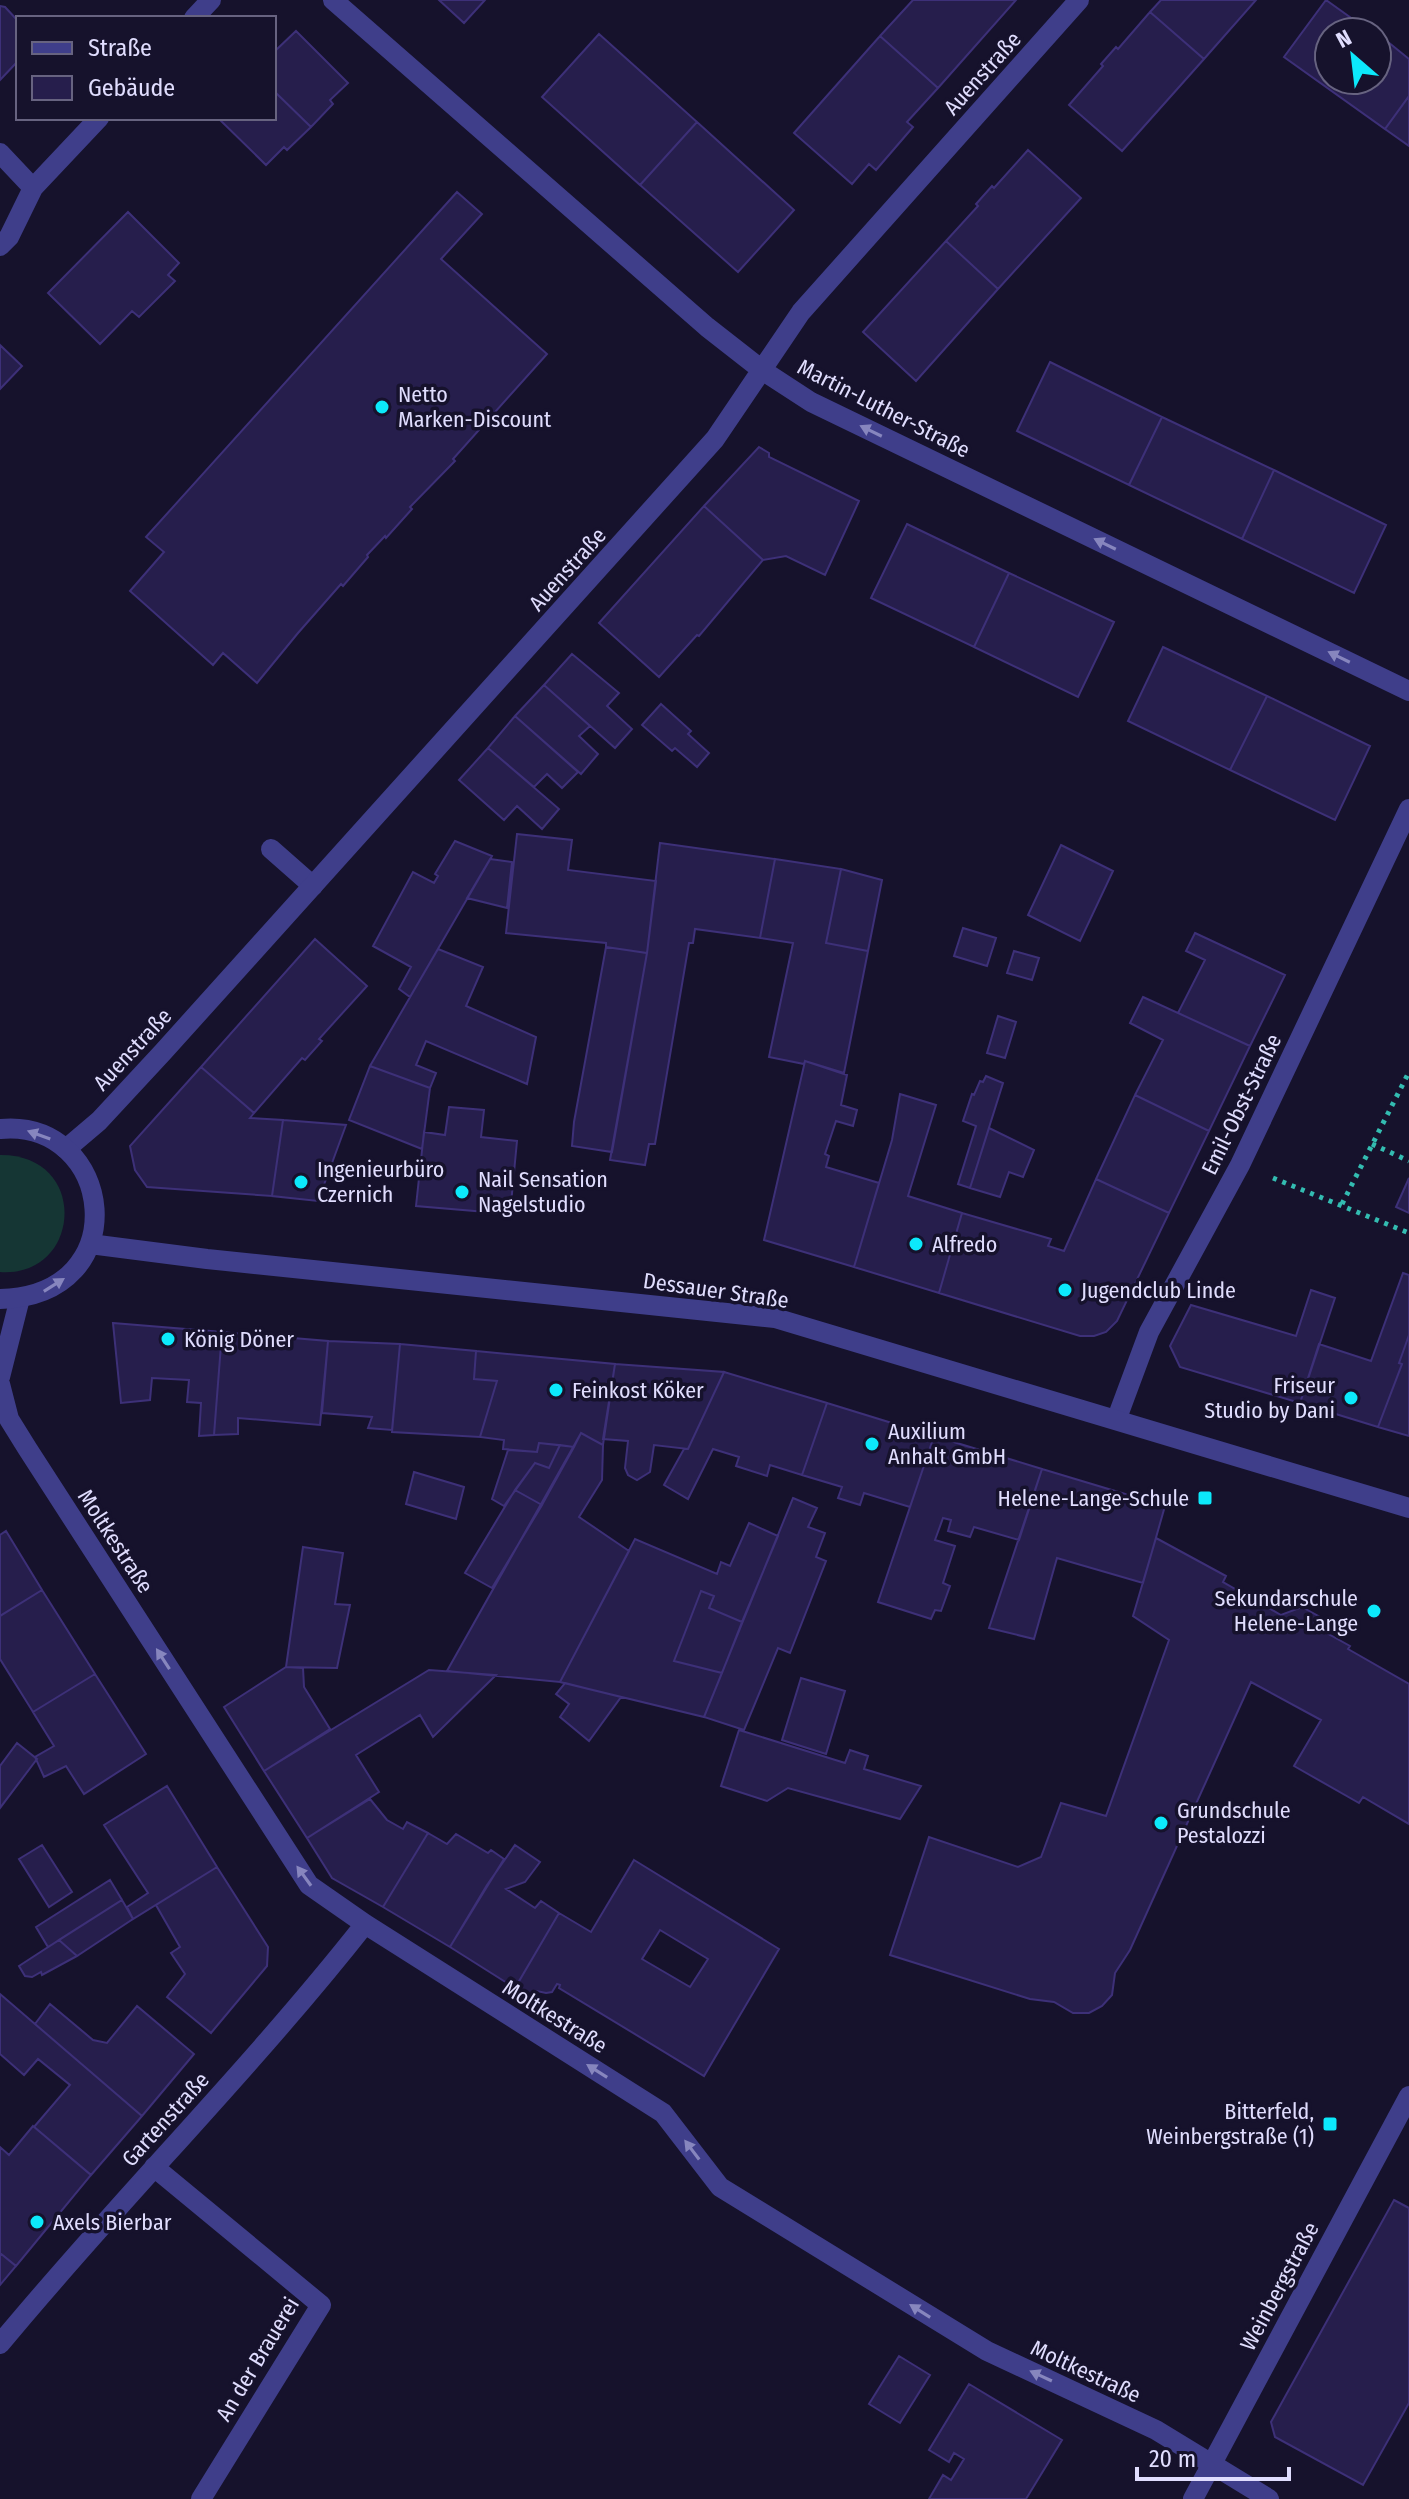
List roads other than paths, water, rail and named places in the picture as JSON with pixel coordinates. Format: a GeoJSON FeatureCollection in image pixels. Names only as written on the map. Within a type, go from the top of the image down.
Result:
{"type":"FeatureCollection","features":[{"type":"Feature","properties":{"kind":"street"},"geometry":{"type":"LineString","coordinates":[[196,16],[211,0]]}},
{"type":"Feature","properties":{"kind":"street","name":"Martin-Luther-Straße"},"geometry":{"type":"LineString","coordinates":[[333,0],[695,317],[762,370],[833,413],[1409,691]]}},
{"type":"Feature","properties":{"kind":"street","name":"Auenstraße"},"geometry":{"type":"LineString","coordinates":[[66,1149],[99,1121],[715,439],[801,312],[1079,0]]}},
{"type":"Feature","properties":{"kind":"street"},"geometry":{"type":"LineString","coordinates":[[0,246],[9,237],[33,188],[97,120]]}},
{"type":"Feature","properties":{"kind":"street"},"geometry":{"type":"LineString","coordinates":[[0,153],[33,188]]}},
{"type":"Feature","properties":{"kind":"street","name":"Emil-Obst-Straße"},"geometry":{"type":"LineString","coordinates":[[1117,1418],[1149,1332],[1240,1165],[1409,809]]}},
{"type":"Feature","properties":{"kind":"street"},"geometry":{"type":"LineString","coordinates":[[271,849],[313,886]]}},
{"type":"Feature","properties":{"kind":"street"},"geometry":{"type":"LineString","coordinates":[[0,1129],[37,1133],[66,1149],[80,1165],[95,1203],[95,1224],[90,1244],[70,1275],[38,1294],[10,1298],[0,1377]]}},
{"type":"Feature","properties":{"kind":"street","name":"Dessauer Straße"},"geometry":{"type":"LineString","coordinates":[[90,1244],[775,1318],[1409,1508]]}},
{"type":"Feature","properties":{"kind":"street","name":"Moltkestraße"},"geometry":{"type":"LineString","coordinates":[[0,1384],[9,1419],[309,1885],[365,1924],[663,2113],[720,2187],[987,2351],[1156,2430],[1269,2499]]}},
{"type":"Feature","properties":{"kind":"street","name":"Gartenstraße"},"geometry":{"type":"LineString","coordinates":[[0,2344],[71,2258],[311,1992],[365,1924]]}},
{"type":"Feature","properties":{"kind":"street","name":"Weinbergstraße"},"geometry":{"type":"LineString","coordinates":[[1193,2499],[1409,2096]]}},
{"type":"Feature","properties":{"kind":"street","name":"An der Brauerei"},"geometry":{"type":"LineString","coordinates":[[154,2167],[321,2305],[201,2499]]}},
{"type":"Feature","properties":{"kind":"place","name":"Netto Marken-Discount"},"geometry":{"type":"Point","coordinates":[382,407]}},
{"type":"Feature","properties":{"kind":"place","name":"Ingenieurbüro Czernich"},"geometry":{"type":"Point","coordinates":[301,1182]}},
{"type":"Feature","properties":{"kind":"place","name":"Nail Sensation Nagelstudio"},"geometry":{"type":"Point","coordinates":[462,1192]}},
{"type":"Feature","properties":{"kind":"place","name":"Alfredo"},"geometry":{"type":"Point","coordinates":[916,1244]}},
{"type":"Feature","properties":{"kind":"place","name":"Jugendclub Linde"},"geometry":{"type":"Point","coordinates":[1065,1290]}},
{"type":"Feature","properties":{"kind":"place","name":"König Döner"},"geometry":{"type":"Point","coordinates":[168,1339]}},
{"type":"Feature","properties":{"kind":"place","name":"Feinkost Köker"},"geometry":{"type":"Point","coordinates":[556,1390]}},
{"type":"Feature","properties":{"kind":"place","name":"Friseur Studio by Dani"},"geometry":{"type":"Point","coordinates":[1351,1398]}},
{"type":"Feature","properties":{"kind":"place","name":"Auxilium Anhalt GmbH"},"geometry":{"type":"Point","coordinates":[872,1444]}},
{"type":"Feature","properties":{"kind":"place","name":"Helene-Lange-Schule"},"geometry":{"type":"Point","coordinates":[1205,1498]}},
{"type":"Feature","properties":{"kind":"place","name":"Sekundarschule Helene-Lange"},"geometry":{"type":"Point","coordinates":[1374,1611]}},
{"type":"Feature","properties":{"kind":"place","name":"Grundschule Pestalozzi"},"geometry":{"type":"Point","coordinates":[1161,1823]}},
{"type":"Feature","properties":{"kind":"place","name":"Bitterfeld, Weinbergstraße (1)"},"geometry":{"type":"Point","coordinates":[1330,2124]}},
{"type":"Feature","properties":{"kind":"place","name":"Axels Bierbar"},"geometry":{"type":"Point","coordinates":[37,2222]}}]}
